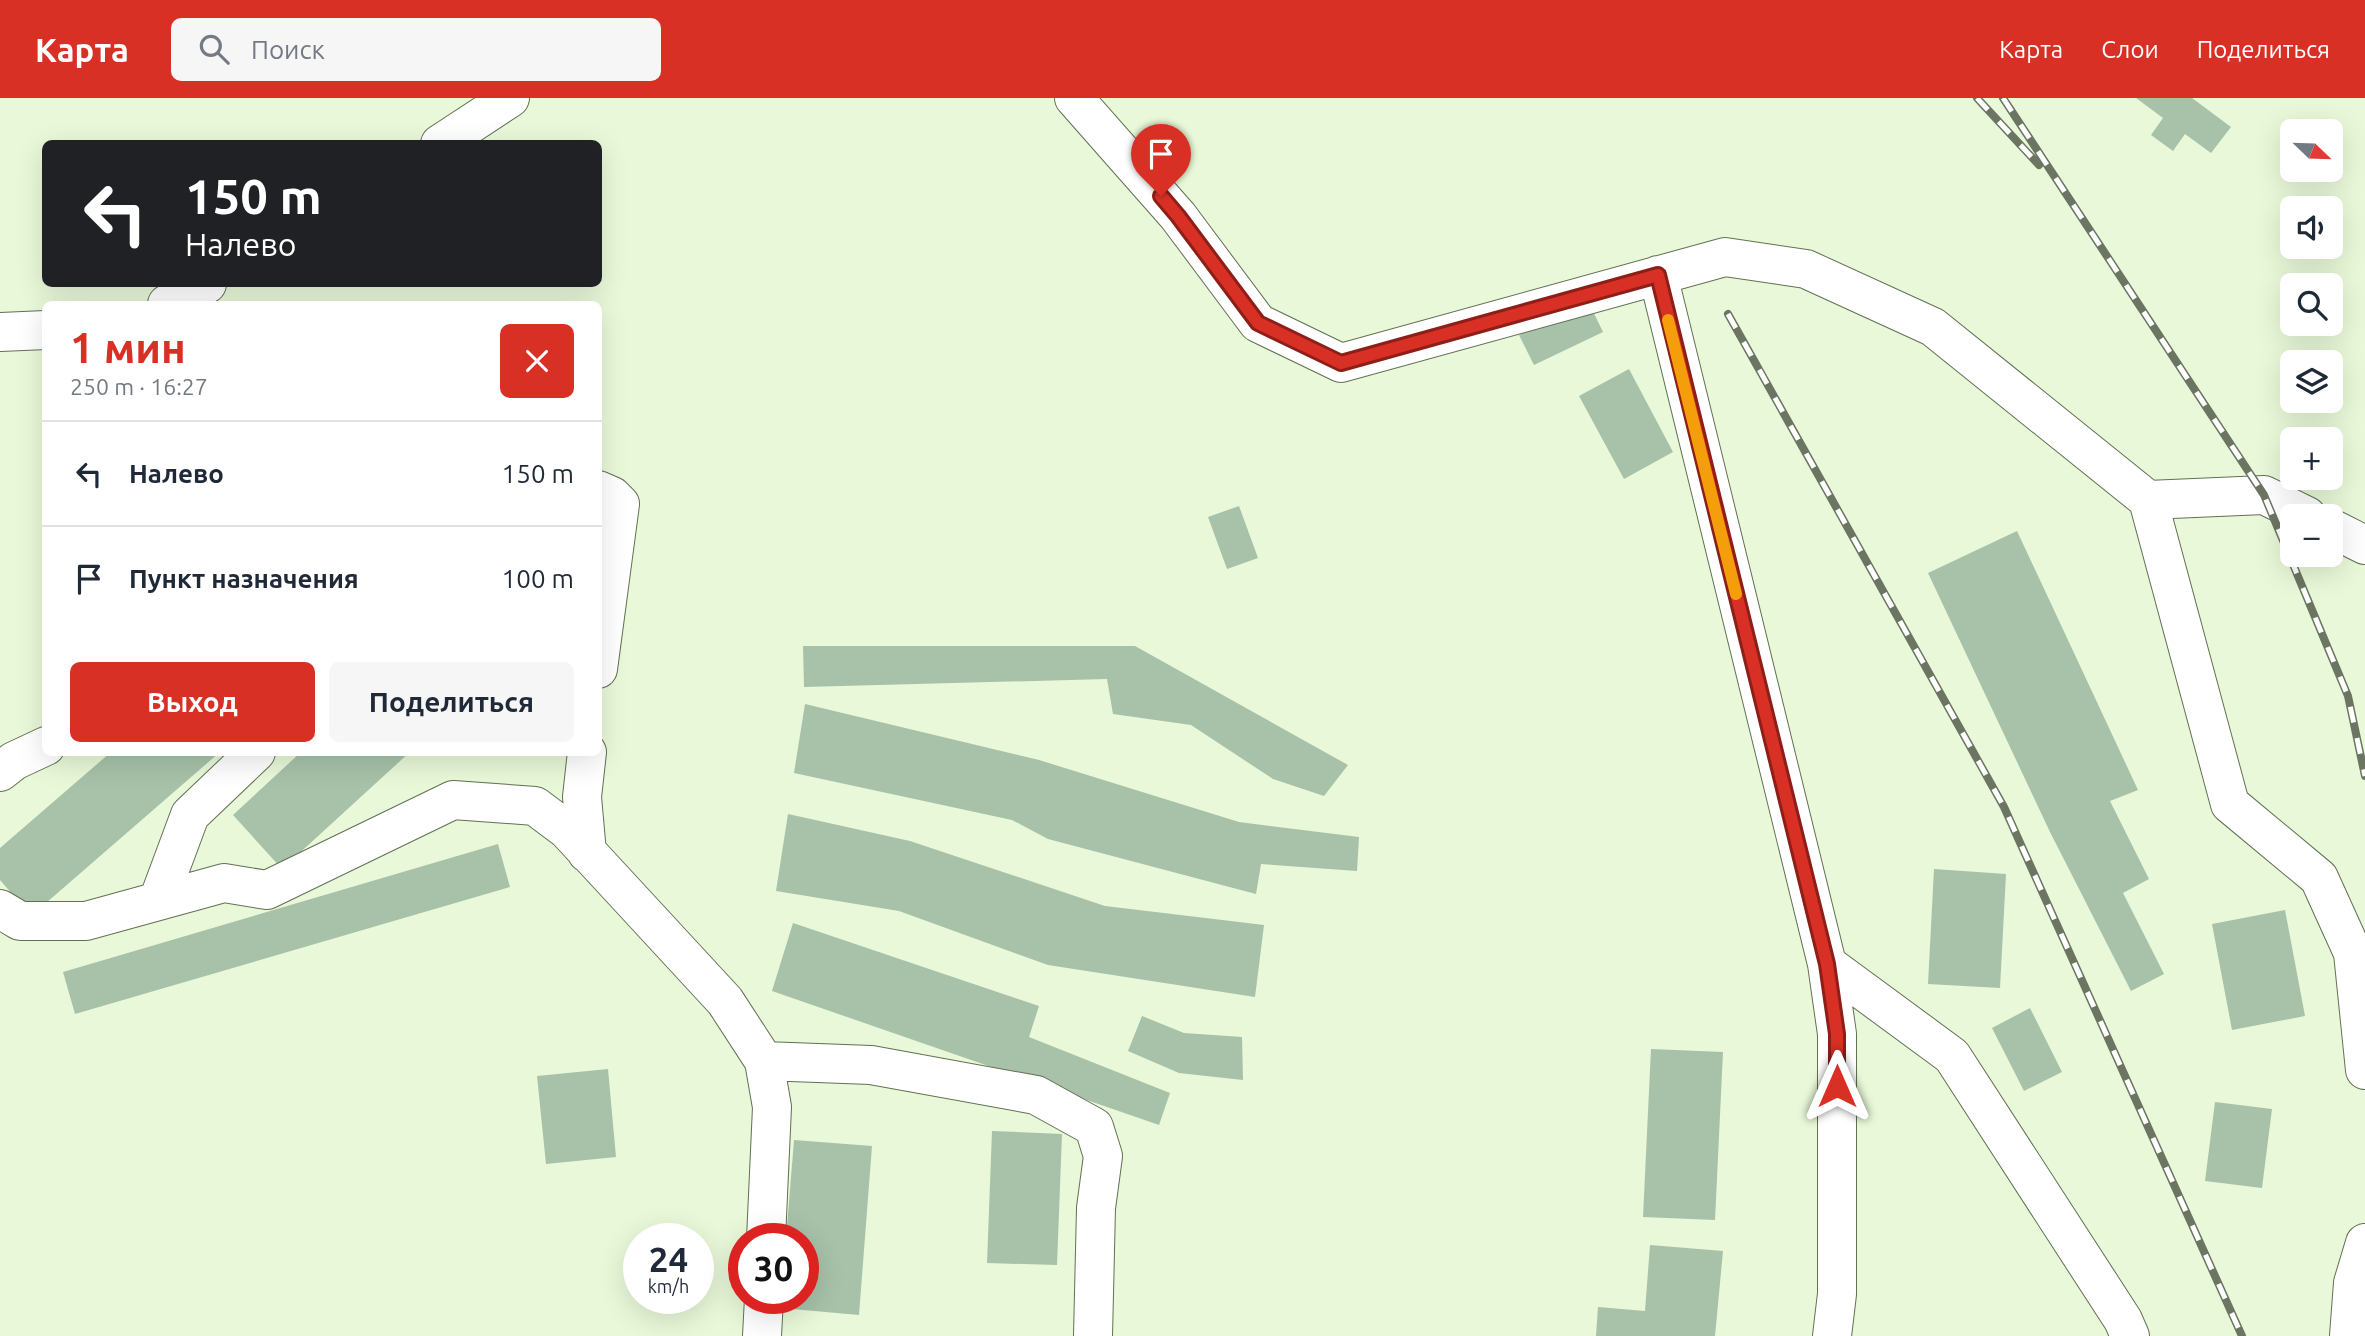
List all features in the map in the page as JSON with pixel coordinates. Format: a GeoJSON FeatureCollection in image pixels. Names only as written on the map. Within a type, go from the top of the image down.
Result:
{"type":"FeatureCollection","features":[{"type":"Feature","properties":{"kind":"street"},"geometry":{"type":"LineString","coordinates":[[446,140],[510,98]]}},
{"type":"Feature","properties":{"kind":"street"},"geometry":{"type":"LineString","coordinates":[[1074,98],[1178,216],[1258,323],[1341,363],[1725,257],[1806,269],[1933,327],[2148,500],[2230,804],[2319,878],[2353,953],[2365,1070]]}},
{"type":"Feature","properties":{"kind":"street"},"geometry":{"type":"LineString","coordinates":[[1658,275],[1827,964],[1837,1034],[1838,1294],[1832,1336]]}},
{"type":"Feature","properties":{"kind":"street"},"geometry":{"type":"LineString","coordinates":[[173,301],[201,287]]}},
{"type":"Feature","properties":{"kind":"street"},"geometry":{"type":"LineString","coordinates":[[0,332],[42,330]]}},
{"type":"Feature","properties":{"kind":"street"},"geometry":{"type":"LineString","coordinates":[[602,492],[612,495],[620,504],[602,617]]}},
{"type":"Feature","properties":{"kind":"street"},"geometry":{"type":"LineString","coordinates":[[2148,500],[2264,495],[2282,504]]}},
{"type":"Feature","properties":{"kind":"street"},"geometry":{"type":"LineString","coordinates":[[2343,534],[2365,545]]}},
{"type":"Feature","properties":{"kind":"street"},"geometry":{"type":"LineString","coordinates":[[0,772],[14,761],[42,748]]}},
{"type":"Feature","properties":{"kind":"street"},"geometry":{"type":"LineString","coordinates":[[158,901],[190,815],[252,756]]}},
{"type":"Feature","properties":{"kind":"street"},"geometry":{"type":"LineString","coordinates":[[587,756],[582,797],[587,853]]}},
{"type":"Feature","properties":{"kind":"street"},"geometry":{"type":"LineString","coordinates":[[0,909],[20,921],[86,921],[224,883],[267,890],[453,800],[535,806],[567,830],[725,1001],[764,1061],[772,1107],[767,1223]]}},
{"type":"Feature","properties":{"kind":"street"},"geometry":{"type":"LineString","coordinates":[[1827,964],[1952,1056],[2123,1320],[2130,1336]]}},
{"type":"Feature","properties":{"kind":"street"},"geometry":{"type":"LineString","coordinates":[[764,1061],[872,1065],[1036,1095],[1094,1127],[1103,1156],[1096,1208],[1093,1336]]}},
{"type":"Feature","properties":{"kind":"street"},"geometry":{"type":"LineString","coordinates":[[2350,1336],[2353,1283],[2365,1244]]}},
{"type":"Feature","properties":{"kind":"street"},"geometry":{"type":"LineString","coordinates":[[762,1336],[763,1314]]}},
{"type":"Feature","properties":{"kind":"building"},"geometry":{"type":"Polygon","coordinates":[[[2136,98],[2192,98],[2231,127],[2211,153],[2185,134],[2173,151],[2151,135],[2163,118],[2136,98]]]}},
{"type":"Feature","properties":{"kind":"building"},"geometry":{"type":"Polygon","coordinates":[[[1588,301],[1603,332],[1534,365],[1519,335],[1588,301]]]}},
{"type":"Feature","properties":{"kind":"building"},"geometry":{"type":"Polygon","coordinates":[[[1629,369],[1673,452],[1624,479],[1579,396],[1629,369]]]}},
{"type":"Feature","properties":{"kind":"building"},"geometry":{"type":"Polygon","coordinates":[[[1239,506],[1258,558],[1227,569],[1208,517],[1239,506]]]}},
{"type":"Feature","properties":{"kind":"building"},"geometry":{"type":"Polygon","coordinates":[[[2017,531],[2138,790],[2110,801],[2149,879],[2123,893],[2164,974],[2131,991],[2050,832],[1928,573],[2017,531]]]}},
{"type":"Feature","properties":{"kind":"building"},"geometry":{"type":"Polygon","coordinates":[[[803,646],[1135,646],[1348,765],[1324,796],[1273,779],[1191,725],[1113,714],[1107,679],[804,687],[803,646]]]}},
{"type":"Feature","properties":{"kind":"building"},"geometry":{"type":"Polygon","coordinates":[[[805,704],[1039,760],[1239,822],[1359,837],[1357,871],[1261,864],[1256,894],[1048,839],[1012,820],[794,773],[805,704]]]}},
{"type":"Feature","properties":{"kind":"building"},"geometry":{"type":"Polygon","coordinates":[[[106,756],[215,756],[31,916],[0,880],[0,848],[106,756]]]}},
{"type":"Feature","properties":{"kind":"building"},"geometry":{"type":"Polygon","coordinates":[[[297,756],[406,756],[282,869],[233,815],[297,756]]]}},
{"type":"Feature","properties":{"kind":"building"},"geometry":{"type":"Polygon","coordinates":[[[788,814],[910,841],[1105,906],[1264,925],[1255,997],[1048,965],[899,911],[776,891],[788,814]]]}},
{"type":"Feature","properties":{"kind":"building"},"geometry":{"type":"Polygon","coordinates":[[[498,844],[510,887],[75,1014],[63,972],[498,844]]]}},
{"type":"Feature","properties":{"kind":"building"},"geometry":{"type":"Polygon","coordinates":[[[1934,869],[2006,874],[2000,988],[1928,984],[1934,869]]]}},
{"type":"Feature","properties":{"kind":"building"},"geometry":{"type":"Polygon","coordinates":[[[2285,910],[2305,1016],[2232,1030],[2212,924],[2285,910]]]}},
{"type":"Feature","properties":{"kind":"building"},"geometry":{"type":"Polygon","coordinates":[[[793,923],[1039,1006],[1029,1037],[1170,1093],[1159,1125],[772,991],[793,923]]]}},
{"type":"Feature","properties":{"kind":"building"},"geometry":{"type":"Polygon","coordinates":[[[2030,1008],[2062,1072],[2024,1091],[1992,1028],[2030,1008]]]}},
{"type":"Feature","properties":{"kind":"building"},"geometry":{"type":"Polygon","coordinates":[[[1142,1016],[1184,1033],[1242,1037],[1243,1080],[1179,1073],[1128,1051],[1142,1016]]]}},
{"type":"Feature","properties":{"kind":"building"},"geometry":{"type":"Polygon","coordinates":[[[1651,1049],[1723,1052],[1715,1220],[1643,1217],[1651,1049]]]}},
{"type":"Feature","properties":{"kind":"building"},"geometry":{"type":"Polygon","coordinates":[[[608,1069],[616,1157],[546,1164],[537,1076],[608,1069]]]}},
{"type":"Feature","properties":{"kind":"building"},"geometry":{"type":"Polygon","coordinates":[[[2215,1102],[2272,1109],[2262,1188],[2205,1181],[2215,1102]]]}},
{"type":"Feature","properties":{"kind":"building"},"geometry":{"type":"Polygon","coordinates":[[[992,1131],[1062,1134],[1057,1265],[987,1263],[992,1131]]]}},
{"type":"Feature","properties":{"kind":"building"},"geometry":{"type":"Polygon","coordinates":[[[794,1140],[872,1146],[859,1315],[819,1311],[819,1223],[787,1223],[794,1140]]]}},
{"type":"Feature","properties":{"kind":"building"},"geometry":{"type":"Polygon","coordinates":[[[1650,1245],[1723,1251],[1715,1336],[1596,1336],[1598,1307],[1645,1311],[1650,1245]]]}},
{"type":"Feature","properties":{"kind":"railway"},"geometry":{"type":"LineString","coordinates":[[1977,98],[2039,165]]}},
{"type":"Feature","properties":{"kind":"railway"},"geometry":{"type":"LineString","coordinates":[[2003,98],[2264,495],[2348,696],[2365,776]]}},
{"type":"Feature","properties":{"kind":"railway"},"geometry":{"type":"LineString","coordinates":[[1728,314],[2004,807],[2242,1336]]}},
{"type":"Feature","properties":{"kind":"slow traffic"},"geometry":{"type":"LineString","coordinates":[[1668,320],[1736,594]]}},
{"type":"Feature","properties":{"kind":"route"},"geometry":{"type":"LineString","coordinates":[[1161,196],[1258,323],[1341,363],[1658,275],[1827,964],[1837,1034],[1837,1086]]}}]}
